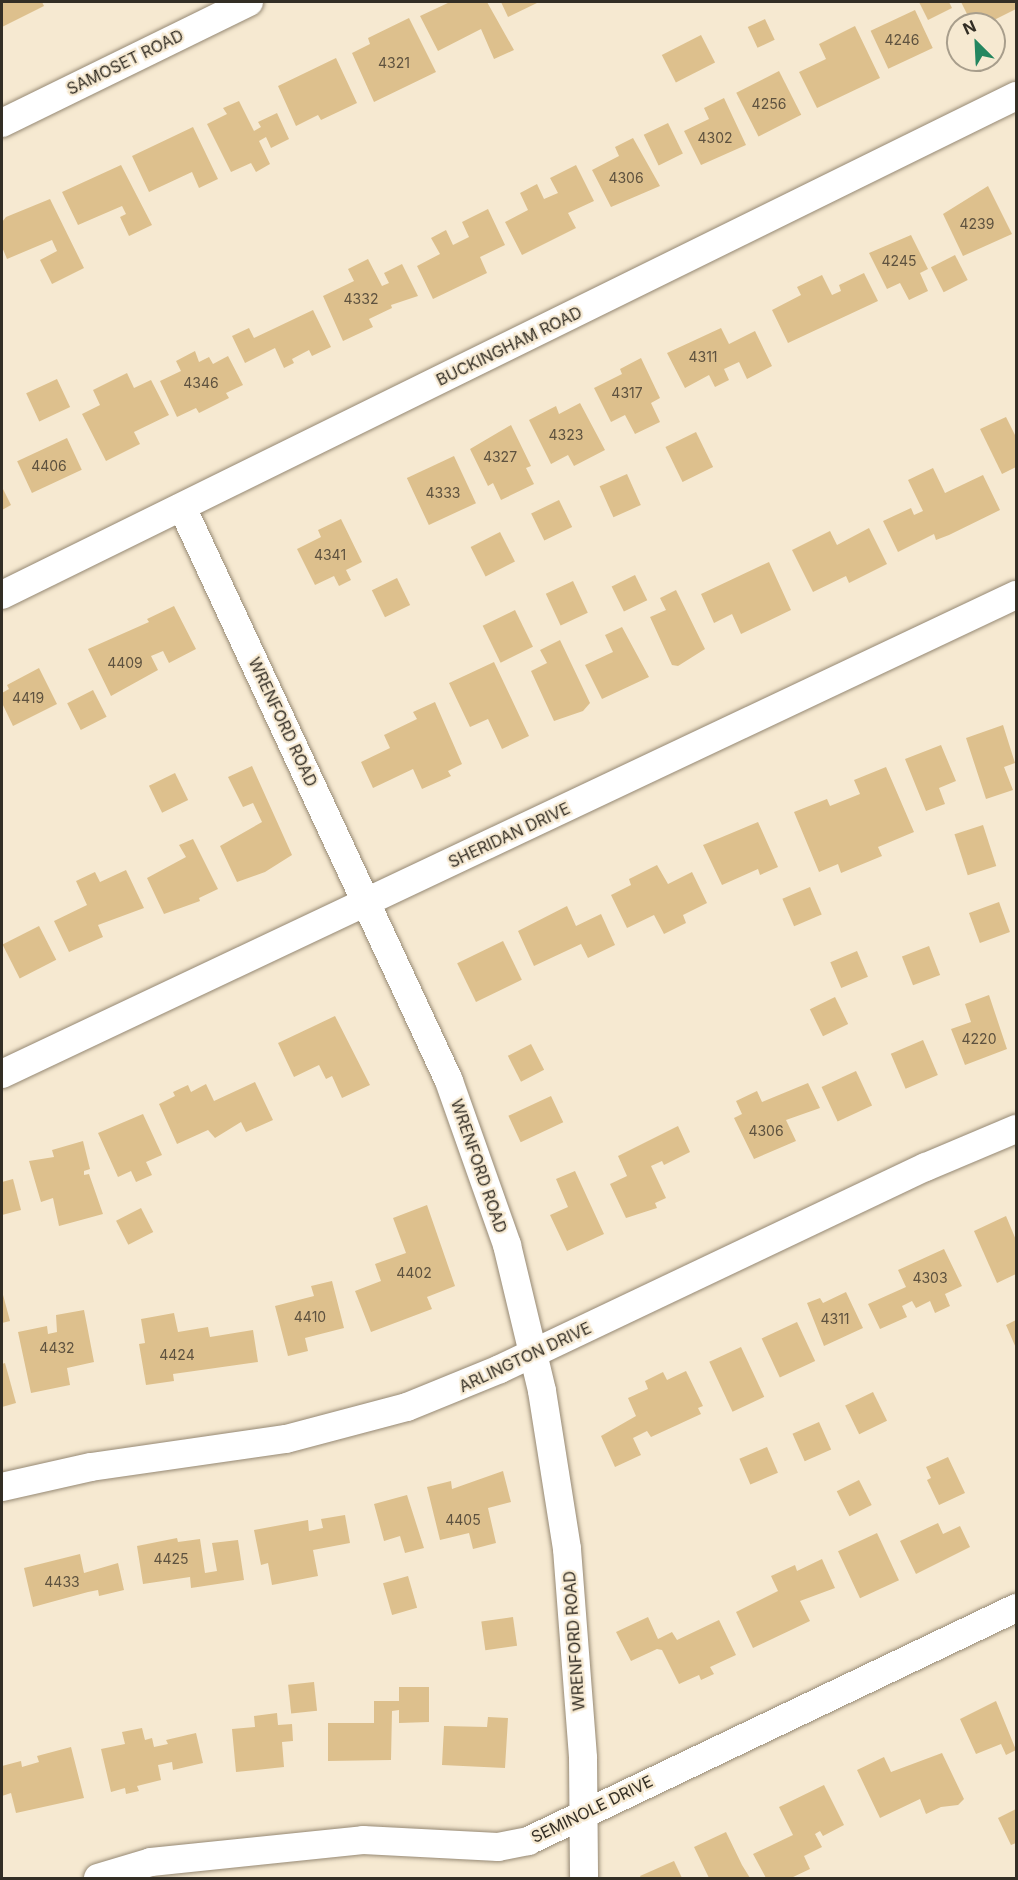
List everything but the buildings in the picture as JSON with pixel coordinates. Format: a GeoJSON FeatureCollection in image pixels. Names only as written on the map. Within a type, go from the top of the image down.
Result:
{"type":"FeatureCollection","features":[{"type":"Feature","properties":{"kind":"street","name":"SAMOSET ROAD"},"geometry":{"type":"LineString","coordinates":[[2,123],[249,2]]}},
{"type":"Feature","properties":{"kind":"street","name":"BUCKINGHAM ROAD"},"geometry":{"type":"LineString","coordinates":[[2,596],[1017,96]]}},
{"type":"Feature","properties":{"kind":"street","name":"WRENFORD ROAD"},"geometry":{"type":"LineString","coordinates":[[182,507],[368,902],[449,1081],[507,1245],[534,1354],[567,1549],[584,1813],[584,1878]]}},
{"type":"Feature","properties":{"kind":"street","name":"SHERIDAN DRIVE"},"geometry":{"type":"LineString","coordinates":[[2,1074],[1017,595]]}},
{"type":"Feature","properties":{"kind":"street","name":"ARLINGTON DRIVE"},"geometry":{"type":"LineString","coordinates":[[2,1487],[91,1467],[286,1439],[407,1407],[534,1354],[926,1167],[1017,1129]]}},
{"type":"Feature","properties":{"kind":"street","name":"SEMINOLE DRIVE"},"geometry":{"type":"LineString","coordinates":[[98,1878],[151,1862],[363,1840],[498,1847],[528,1841],[1017,1608]]}}]}
